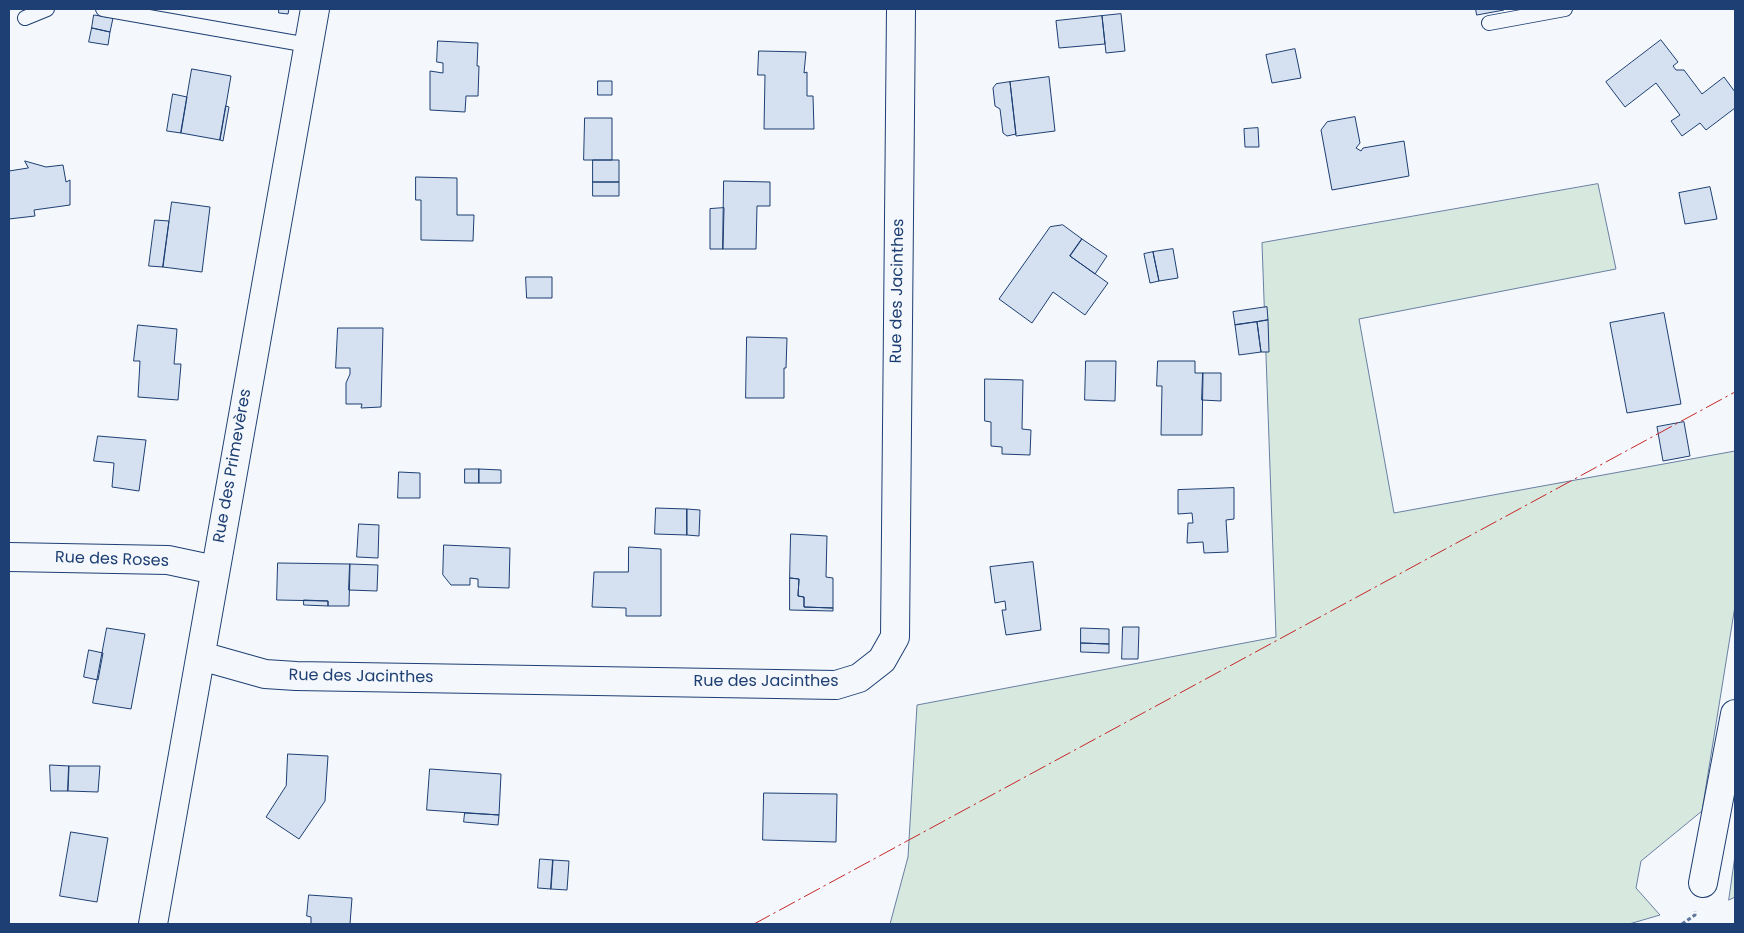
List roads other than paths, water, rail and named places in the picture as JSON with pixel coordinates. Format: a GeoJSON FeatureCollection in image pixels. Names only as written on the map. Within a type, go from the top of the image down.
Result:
{"type":"FeatureCollection","features":[{"type":"Feature","properties":{"kind":"street","name":"Rue des Primevères"},"geometry":{"type":"LineString","coordinates":[[153,924],[201,656],[214,570],[315,9]]}},
{"type":"Feature","properties":{"kind":"street","name":"Rue des Jacinthes"},"geometry":{"type":"LineString","coordinates":[[201,656],[265,674],[296,676],[836,685],[859,678],[882,660],[895,637],[902,9]]}},
{"type":"Feature","properties":{"kind":"street","name":"Rue des Roses"},"geometry":{"type":"LineString","coordinates":[[9,557],[168,560],[214,570]]}},
{"type":"Feature","properties":{"kind":"street"},"geometry":{"type":"LineString","coordinates":[[1703,883],[1735,714]]}},
{"type":"Feature","properties":{"kind":"lane"},"geometry":{"type":"LineString","coordinates":[[25,18],[47,9]]}},
{"type":"Feature","properties":{"kind":"lane"},"geometry":{"type":"LineString","coordinates":[[103,9],[308,45]]}},
{"type":"Feature","properties":{"kind":"lane"},"geometry":{"type":"LineString","coordinates":[[1489,23],[1565,9]]}}]}
